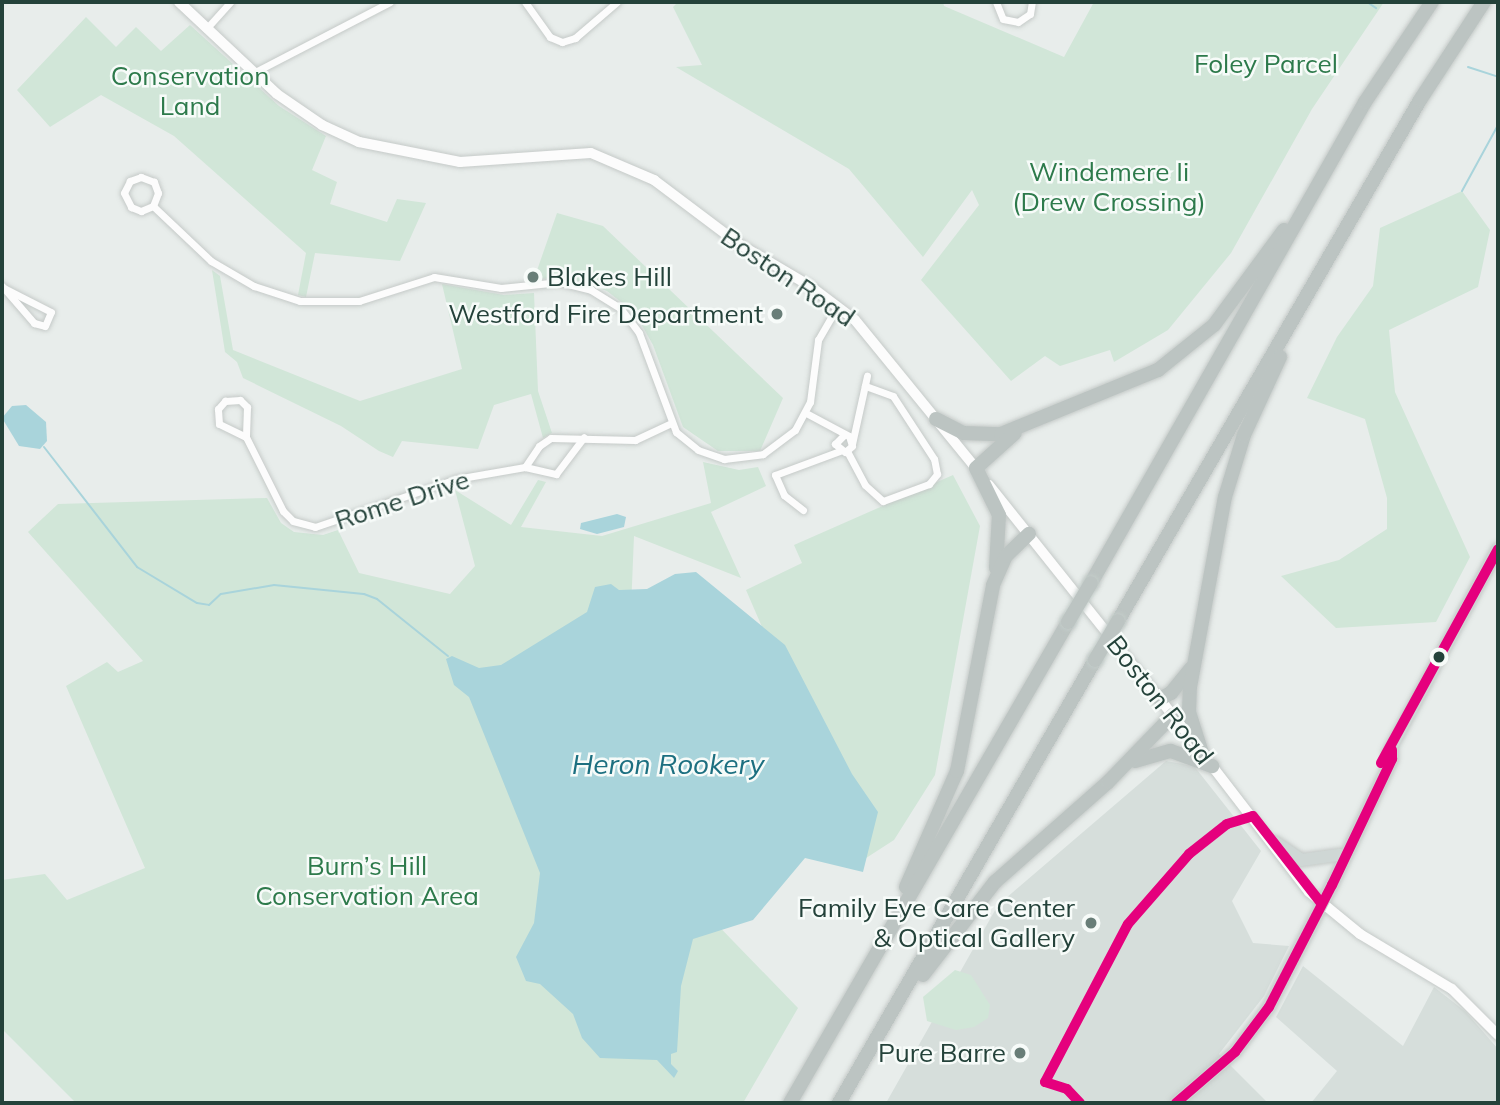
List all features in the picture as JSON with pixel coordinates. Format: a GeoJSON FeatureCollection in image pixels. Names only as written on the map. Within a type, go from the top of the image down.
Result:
{"type":"FeatureCollection","features":[{"type":"Feature","properties":{"kind":"highway"},"geometry":{"type":"LineString","coordinates":[[790,1103],[1365,102],[1432,2]]}},
{"type":"Feature","properties":{"kind":"highway"},"geometry":{"type":"LineString","coordinates":[[839,1103],[1420,100],[1484,2]]}},
{"type":"Feature","properties":{"kind":"highway"},"geometry":{"type":"LineString","coordinates":[[936,419],[980,437],[1019,430],[1137,380],[1187,350],[1240,294],[1333,160]]}},
{"type":"Feature","properties":{"kind":"highway"},"geometry":{"type":"LineString","coordinates":[[1202,753],[1189,712],[1195,660],[1233,464],[1302,304]]}},
{"type":"Feature","properties":{"kind":"highway"},"geometry":{"type":"LineString","coordinates":[[874,958],[957,771],[994,581],[999,515],[976,468],[1019,430]]}},
{"type":"Feature","properties":{"kind":"highway"},"geometry":{"type":"LineString","coordinates":[[994,581],[1006,556],[1029,534]]}},
{"type":"Feature","properties":{"kind":"highway"},"geometry":{"type":"LineString","coordinates":[[1160,699],[1179,685],[1195,660]]}},
{"type":"Feature","properties":{"kind":"highway"},"geometry":{"type":"LineString","coordinates":[[886,1024],[995,882],[1116,774],[1172,715]]}},
{"type":"Feature","properties":{"kind":"highway"},"geometry":{"type":"LineString","coordinates":[[1116,774],[1161,751],[1184,754],[1212,766]]}},
{"type":"Feature","properties":{"kind":"main road","name":"Boston Road"},"geometry":{"type":"LineString","coordinates":[[178,2],[252,74],[322,125],[387,150],[460,162],[571,151],[614,160],[654,180],[738,244],[838,305],[879,346],[1321,903],[1360,934],[1452,989],[1498,1035]]}},
{"type":"Feature","properties":{"kind":"main road"},"geometry":{"type":"LineString","coordinates":[[1321,903],[1339,855],[1385,756],[1392,750],[1498,550]]}},
{"type":"Feature","properties":{"kind":"main road"},"geometry":{"type":"LineString","coordinates":[[1176,1103],[1252,1031],[1278,991],[1392,759],[1392,750]]}},
{"type":"Feature","properties":{"kind":"main road"},"geometry":{"type":"LineString","coordinates":[[1275,842],[1302,860],[1339,855]]}},
{"type":"Feature","properties":{"kind":"street"},"geometry":{"type":"LineString","coordinates":[[206,29],[230,2]]}},
{"type":"Feature","properties":{"kind":"street"},"geometry":{"type":"LineString","coordinates":[[370,11],[373,2]]}},
{"type":"Feature","properties":{"kind":"street"},"geometry":{"type":"LineString","coordinates":[[252,74],[390,2]]}},
{"type":"Feature","properties":{"kind":"street"},"geometry":{"type":"LineString","coordinates":[[525,2],[550,37],[562,42],[575,38],[617,2]]}},
{"type":"Feature","properties":{"kind":"street"},"geometry":{"type":"LineString","coordinates":[[996,2],[1003,19],[1018,22],[1030,14],[1032,2]]}},
{"type":"Feature","properties":{"kind":"street"},"geometry":{"type":"LineString","coordinates":[[141,177],[152,180],[158,193],[153,206],[141,211],[129,206],[124,193],[128,183],[141,177]]}},
{"type":"Feature","properties":{"kind":"street"},"geometry":{"type":"LineString","coordinates":[[153,206],[220,267],[254,286],[300,301],[359,301],[434,277],[463,278],[501,288],[560,282],[591,290],[621,309],[639,333],[670,425],[706,454],[740,460],[776,447],[806,413],[818,340],[838,305]]}},
{"type":"Feature","properties":{"kind":"street"},"geometry":{"type":"LineString","coordinates":[[2,287],[38,302],[51,312],[51,318],[45,326],[34,323],[2,287]]}},
{"type":"Feature","properties":{"kind":"street"},"geometry":{"type":"LineString","coordinates":[[852,444],[867,376]]}},
{"type":"Feature","properties":{"kind":"street"},"geometry":{"type":"LineString","coordinates":[[825,424],[864,485],[883,501],[929,484],[937,474],[934,459],[893,396],[865,386]]}},
{"type":"Feature","properties":{"kind":"street","name":"Rome Drive"},"geometry":{"type":"LineString","coordinates":[[246,437],[219,424],[218,409],[225,401],[234,399],[247,407],[246,437],[283,511],[307,527],[330,524],[439,483],[525,467],[556,474],[584,437]]}},
{"type":"Feature","properties":{"kind":"street"},"geometry":{"type":"LineString","coordinates":[[806,413],[846,435],[852,444]]}},
{"type":"Feature","properties":{"kind":"street"},"geometry":{"type":"LineString","coordinates":[[839,447],[858,421]]}},
{"type":"Feature","properties":{"kind":"street"},"geometry":{"type":"LineString","coordinates":[[525,467],[545,441],[584,437],[635,440],[670,425]]}},
{"type":"Feature","properties":{"kind":"street"},"geometry":{"type":"LineString","coordinates":[[803,510],[782,492],[775,475],[852,444]]}},
{"type":"Feature","properties":{"kind":"shaded area"},"geometry":{"type":"Polygon","coordinates":[[[1166,761],[1194,766],[1261,851],[1232,901],[1253,943],[1289,946],[1264,996],[1219,1054],[1268,1103],[886,1103],[998,905],[1166,761]]]}},
{"type":"Feature","properties":{"kind":"shaded area"},"geometry":{"type":"Polygon","coordinates":[[[1303,966],[1403,1046],[1434,987],[1466,1012],[1498,1049],[1498,1103],[1311,1103],[1337,1071],[1276,1017],[1303,966]]]}},
{"type":"Feature","properties":{"kind":"green space","name":"Windemere Ii (Drew Crossing)"},"geometry":{"type":"Polygon","coordinates":[[[678,2],[943,2],[944,6],[1064,57],[1094,2],[1384,2],[1312,109],[1231,253],[1168,330],[1114,362],[1110,350],[1060,366],[1045,356],[1011,381],[921,280],[979,205],[972,190],[923,257],[849,169],[676,67],[702,65],[673,7],[678,2]]]}},
{"type":"Feature","properties":{"kind":"green space","name":"Conservation Land"},"geometry":{"type":"Polygon","coordinates":[[[86,17],[116,47],[136,27],[161,51],[190,25],[279,106],[326,136],[312,170],[337,182],[330,204],[387,222],[397,199],[426,203],[400,261],[315,253],[306,297],[298,295],[306,253],[174,136],[101,95],[50,127],[17,90],[86,17]]]}},
{"type":"Feature","properties":{"kind":"green space"},"geometry":{"type":"Polygon","coordinates":[[[1462,191],[1490,230],[1478,287],[1389,330],[1395,392],[1470,557],[1436,622],[1336,628],[1281,576],[1339,560],[1387,529],[1387,498],[1365,419],[1307,398],[1337,337],[1373,286],[1380,228],[1462,191]]]}},
{"type":"Feature","properties":{"kind":"green space"},"geometry":{"type":"Polygon","coordinates":[[[557,213],[603,226],[783,398],[760,451],[718,451],[683,427],[653,345],[635,313],[607,291],[570,278],[534,279],[557,213]]]}},
{"type":"Feature","properties":{"kind":"green space"},"geometry":{"type":"Polygon","coordinates":[[[212,270],[220,276],[233,350],[360,401],[462,369],[442,284],[504,295],[534,293],[538,391],[552,433],[543,438],[531,394],[494,405],[478,449],[402,441],[393,457],[379,451],[341,426],[243,378],[237,362],[225,352],[212,270]]]}},
{"type":"Feature","properties":{"kind":"green space","name":"Burn’s Hill Conservation Area"},"geometry":{"type":"Polygon","coordinates":[[[703,462],[739,470],[758,467],[766,486],[711,512],[741,578],[634,536],[626,730],[548,750],[798,1008],[743,1103],[76,1103],[2,1029],[2,880],[45,874],[67,900],[145,868],[66,686],[107,662],[118,672],[143,661],[28,532],[58,504],[267,498],[281,523],[294,532],[323,535],[338,530],[359,573],[450,594],[475,566],[455,490],[511,525],[538,480],[546,482],[521,527],[602,536],[711,503],[703,462]]]}},
{"type":"Feature","properties":{"kind":"green space"},"geometry":{"type":"Polygon","coordinates":[[[953,475],[980,526],[935,775],[894,840],[863,860],[746,590],[802,563],[794,545],[953,475]]]}},
{"type":"Feature","properties":{"kind":"green space"},"geometry":{"type":"Polygon","coordinates":[[[955,970],[971,975],[990,1005],[988,1018],[974,1027],[956,1030],[927,1021],[923,997],[955,970]]]}},
{"type":"Feature","properties":{"kind":"water"},"geometry":{"type":"Polygon","coordinates":[[[26,405],[46,422],[47,441],[40,449],[19,446],[2,418],[12,406],[26,405]]]}},
{"type":"Feature","properties":{"kind":"water"},"geometry":{"type":"Polygon","coordinates":[[[617,514],[626,517],[624,527],[597,534],[580,529],[581,523],[617,514]]]}},
{"type":"Feature","properties":{"kind":"water","name":"Heron Rookery"},"geometry":{"type":"Polygon","coordinates":[[[696,572],[785,645],[852,774],[878,812],[863,872],[805,858],[753,920],[693,939],[681,986],[677,1052],[671,1054],[671,1064],[678,1071],[674,1078],[657,1060],[600,1058],[582,1038],[573,1014],[540,984],[526,981],[516,957],[534,923],[540,873],[469,697],[454,685],[446,659],[452,656],[479,668],[501,665],[587,612],[595,587],[611,584],[619,590],[647,589],[675,574],[696,572]]]}},
{"type":"Feature","properties":{"kind":"waterway"},"geometry":{"type":"LineString","coordinates":[[1367,2],[1376,8]]}},
{"type":"Feature","properties":{"kind":"waterway"},"geometry":{"type":"LineString","coordinates":[[1468,67],[1498,77]]}},
{"type":"Feature","properties":{"kind":"waterway"},"geometry":{"type":"LineString","coordinates":[[1462,191],[1498,125]]}},
{"type":"Feature","properties":{"kind":"waterway"},"geometry":{"type":"LineString","coordinates":[[44,447],[137,567],[197,603],[209,605],[221,594],[274,585],[364,594],[377,599],[448,656]]}},
{"type":"Feature","properties":{"kind":"transit line"},"geometry":{"type":"LineString","coordinates":[[1381,763],[1498,549]]}},
{"type":"Feature","properties":{"kind":"transit line"},"geometry":{"type":"LineString","coordinates":[[1176,1103],[1235,1052],[1269,1007],[1332,885],[1392,759],[1392,750]]}},
{"type":"Feature","properties":{"kind":"transit line"},"geometry":{"type":"LineString","coordinates":[[1080,1103],[1067,1089],[1045,1082],[1128,924],[1189,854],[1227,824],[1253,816],[1321,903]]}},
{"type":"Feature","properties":{"kind":"place","name":"Blakes Hill"},"geometry":{"type":"Point","coordinates":[533,277]}},
{"type":"Feature","properties":{"kind":"place","name":"Westford Fire Department"},"geometry":{"type":"Point","coordinates":[777,314]}},
{"type":"Feature","properties":{"kind":"place","name":"Family Eye Care Center & Optical Gallery"},"geometry":{"type":"Point","coordinates":[1091,923]}},
{"type":"Feature","properties":{"kind":"place","name":"Pure Barre"},"geometry":{"type":"Point","coordinates":[1020,1053]}},
{"type":"Feature","properties":{"kind":"park label","name":"Foley Parcel"},"geometry":{"type":"Point","coordinates":[1266,64]}}]}
